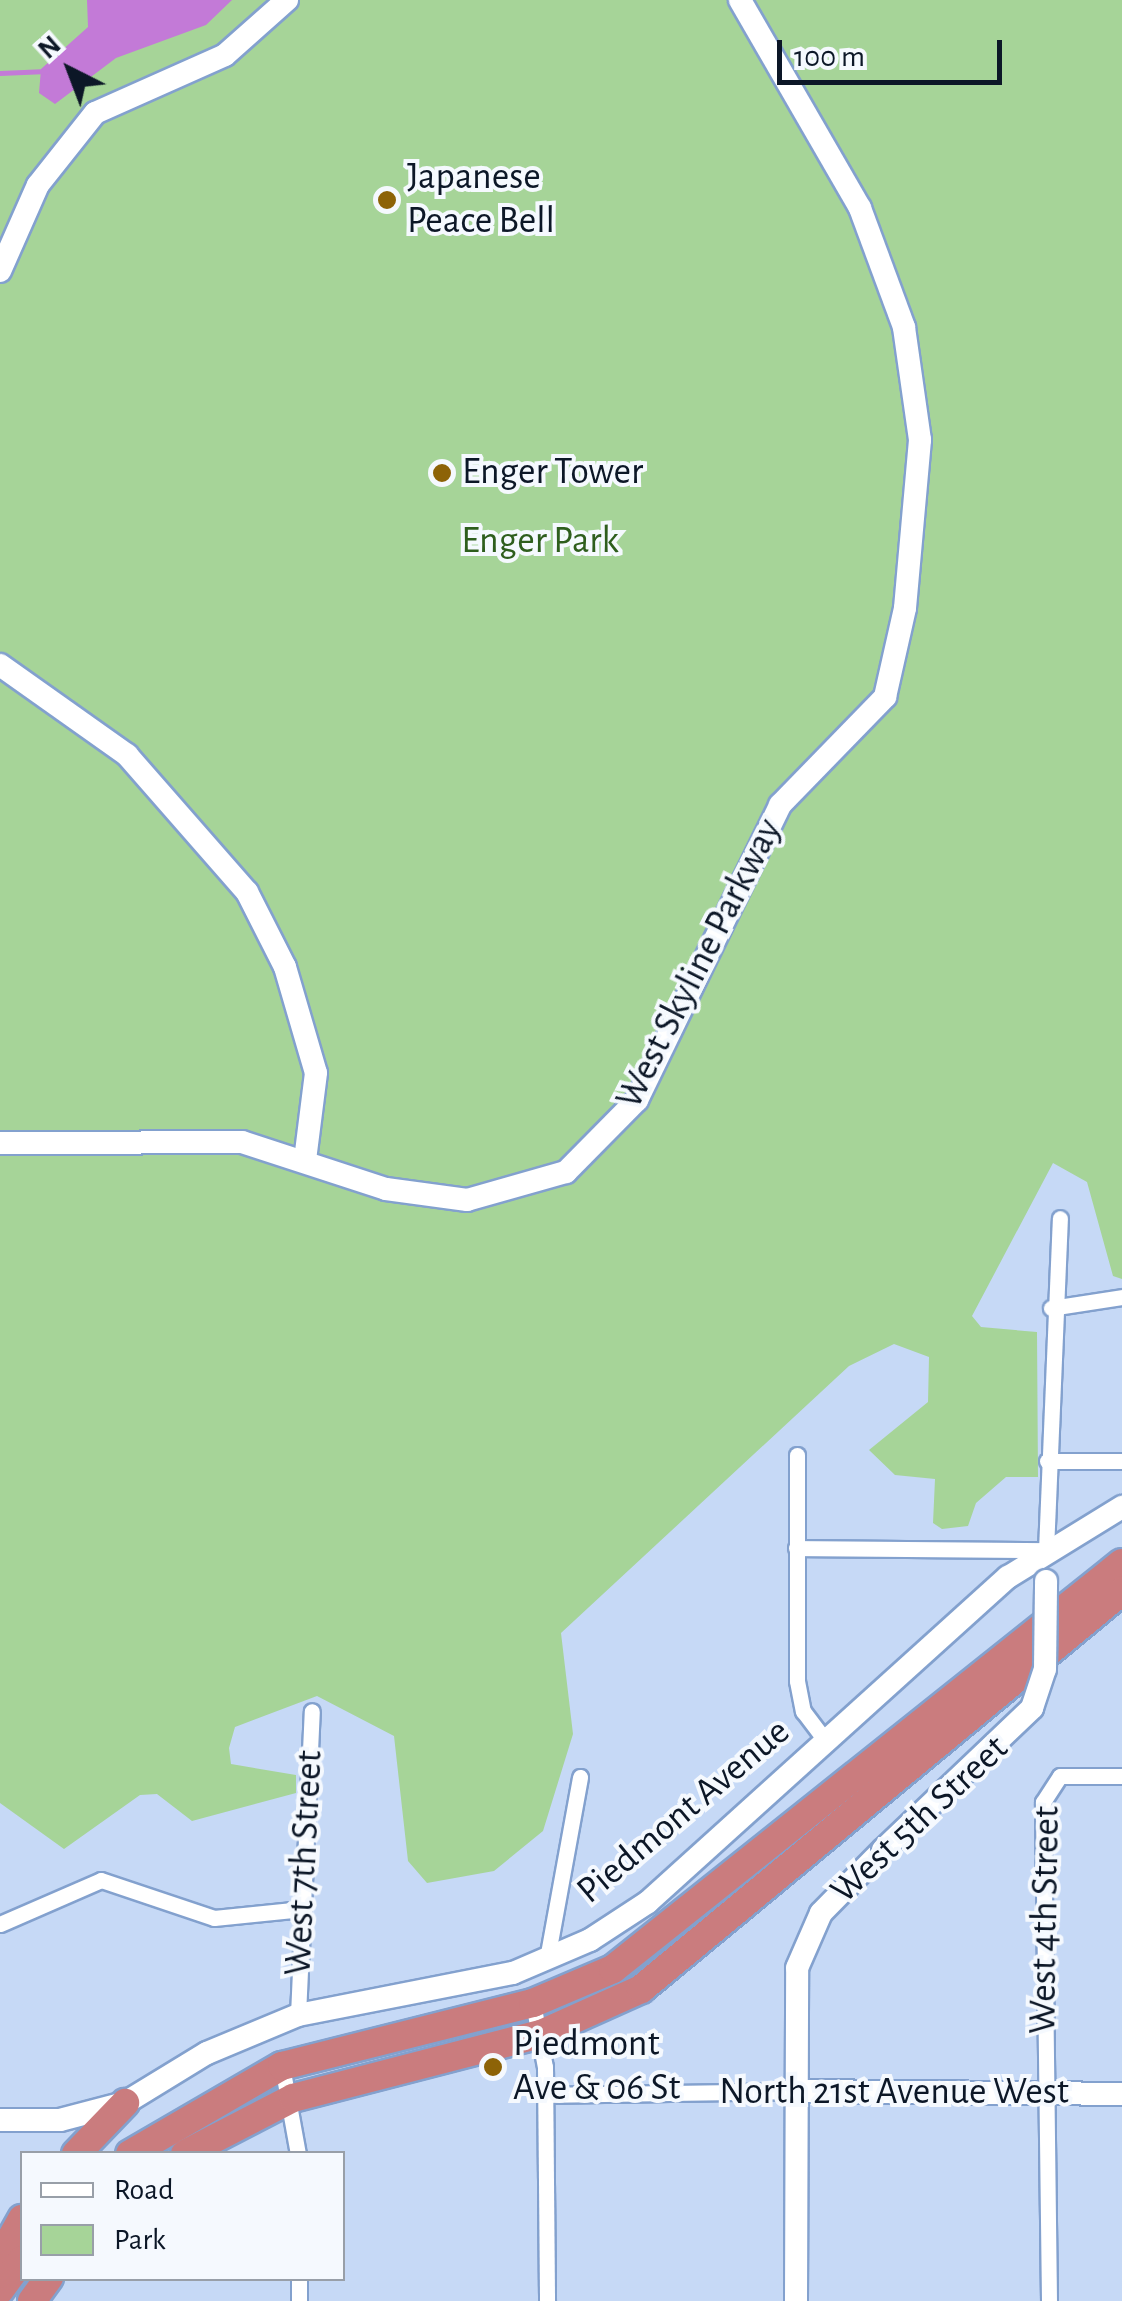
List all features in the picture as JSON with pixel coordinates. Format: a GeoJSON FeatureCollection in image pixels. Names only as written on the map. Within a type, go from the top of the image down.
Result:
{"type":"FeatureCollection","features":[{"type":"Feature","properties":{"kind":"highway","name":"Piedmont Avenue"},"geometry":{"type":"LineString","coordinates":[[135,2151],[282,2066],[533,2003],[595,1979],[672,1930],[1026,1633],[1122,1563]]}},
{"type":"Feature","properties":{"kind":"highway"},"geometry":{"type":"LineString","coordinates":[[191,2151],[293,2098],[541,2034],[676,1966],[1122,1591]]}},
{"type":"Feature","properties":{"kind":"highway"},"geometry":{"type":"LineString","coordinates":[[79,2151],[124,2102]]}},
{"type":"Feature","properties":{"kind":"highway"},"geometry":{"type":"LineString","coordinates":[[0,2258],[20,2223]]}},
{"type":"Feature","properties":{"kind":"highway"},"geometry":{"type":"LineString","coordinates":[[0,2290],[20,2263]]}},
{"type":"Feature","properties":{"kind":"street"},"geometry":{"type":"LineString","coordinates":[[0,272],[38,185],[95,114],[225,55],[286,0]]}},
{"type":"Feature","properties":{"kind":"street","name":"West Skyline Parkway"},"geometry":{"type":"LineString","coordinates":[[0,1143],[242,1142],[386,1188],[467,1200],[535,1188],[594,1152],[662,1052],[780,805],[864,726],[896,666],[920,440],[904,327],[860,208],[740,0]]}},
{"type":"Feature","properties":{"kind":"street"},"geometry":{"type":"LineString","coordinates":[[0,666],[127,754],[247,892],[285,967],[316,1074],[305,1160]]}},
{"type":"Feature","properties":{"kind":"street"},"geometry":{"type":"LineString","coordinates":[[796,1548],[1046,1550],[1051,1308],[1060,1218]]}},
{"type":"Feature","properties":{"kind":"street"},"geometry":{"type":"LineString","coordinates":[[1051,1308],[1122,1296]]}},
{"type":"Feature","properties":{"kind":"street"},"geometry":{"type":"LineString","coordinates":[[797,1455],[798,1690],[826,1741]]}},
{"type":"Feature","properties":{"kind":"street"},"geometry":{"type":"LineString","coordinates":[[1047,1461],[1122,1461]]}},
{"type":"Feature","properties":{"kind":"street","name":"Piedmont Avenue"},"geometry":{"type":"LineString","coordinates":[[0,2120],[60,2120],[124,2102],[207,2052],[298,2015],[547,1960],[648,1902],[1046,1550],[1122,1507]]}},
{"type":"Feature","properties":{"kind":"street","name":"West 5th Street"},"geometry":{"type":"LineString","coordinates":[[796,2301],[794,2091],[803,1948],[828,1903],[1032,1708],[1046,1669],[1046,1550]]}},
{"type":"Feature","properties":{"kind":"street","name":"West 7th Street"},"geometry":{"type":"LineString","coordinates":[[298,2015],[312,1711]]}},
{"type":"Feature","properties":{"kind":"street","name":"West 4th Street"},"geometry":{"type":"LineString","coordinates":[[1049,2301],[1044,1802],[1052,1781],[1122,1776]]}},
{"type":"Feature","properties":{"kind":"street"},"geometry":{"type":"LineString","coordinates":[[547,1960],[580,1778]]}},
{"type":"Feature","properties":{"kind":"street"},"geometry":{"type":"LineString","coordinates":[[0,1924],[102,1880],[214,1918],[303,1909]]}},
{"type":"Feature","properties":{"kind":"street"},"geometry":{"type":"LineString","coordinates":[[533,2003],[541,2034],[546,2094],[547,2301]]}},
{"type":"Feature","properties":{"kind":"street"},"geometry":{"type":"LineString","coordinates":[[282,2066],[293,2098],[298,2151]]}},
{"type":"Feature","properties":{"kind":"street","name":"North 21st Avenue West"},"geometry":{"type":"LineString","coordinates":[[546,2094],[1122,2094]]}},
{"type":"Feature","properties":{"kind":"green space","name":"Enger Park"},"geometry":{"type":"Polygon","coordinates":[[[0,0],[1122,0],[1122,1279],[1113,1276],[1087,1182],[1053,1163],[972,1316],[981,1327],[1037,1332],[1038,1477],[1006,1477],[976,1503],[968,1526],[942,1529],[933,1523],[935,1479],[895,1475],[869,1450],[928,1402],[929,1357],[894,1344],[849,1366],[561,1633],[573,1734],[543,1831],[494,1871],[427,1883],[408,1861],[394,1736],[317,1696],[235,1727],[229,1748],[231,1764],[296,1775],[296,1793],[192,1821],[157,1794],[140,1795],[64,1849],[0,1803],[0,0]]]}},
{"type":"Feature","properties":{"kind":"shaded area"},"geometry":{"type":"Polygon","coordinates":[[[87,0],[232,0],[206,25],[116,58],[55,104],[39,93],[41,69],[88,27],[87,0]]]}},
{"type":"Feature","properties":{"kind":"waterway"},"geometry":{"type":"LineString","coordinates":[[0,73],[47,71]]}},
{"type":"Feature","properties":{"kind":"place","name":"Japanese Peace Bell"},"geometry":{"type":"Point","coordinates":[387,200]}},
{"type":"Feature","properties":{"kind":"place","name":"Enger Tower"},"geometry":{"type":"Point","coordinates":[442,473]}},
{"type":"Feature","properties":{"kind":"place","name":"Piedmont Ave & 06 St"},"geometry":{"type":"Point","coordinates":[493,2067]}}]}
